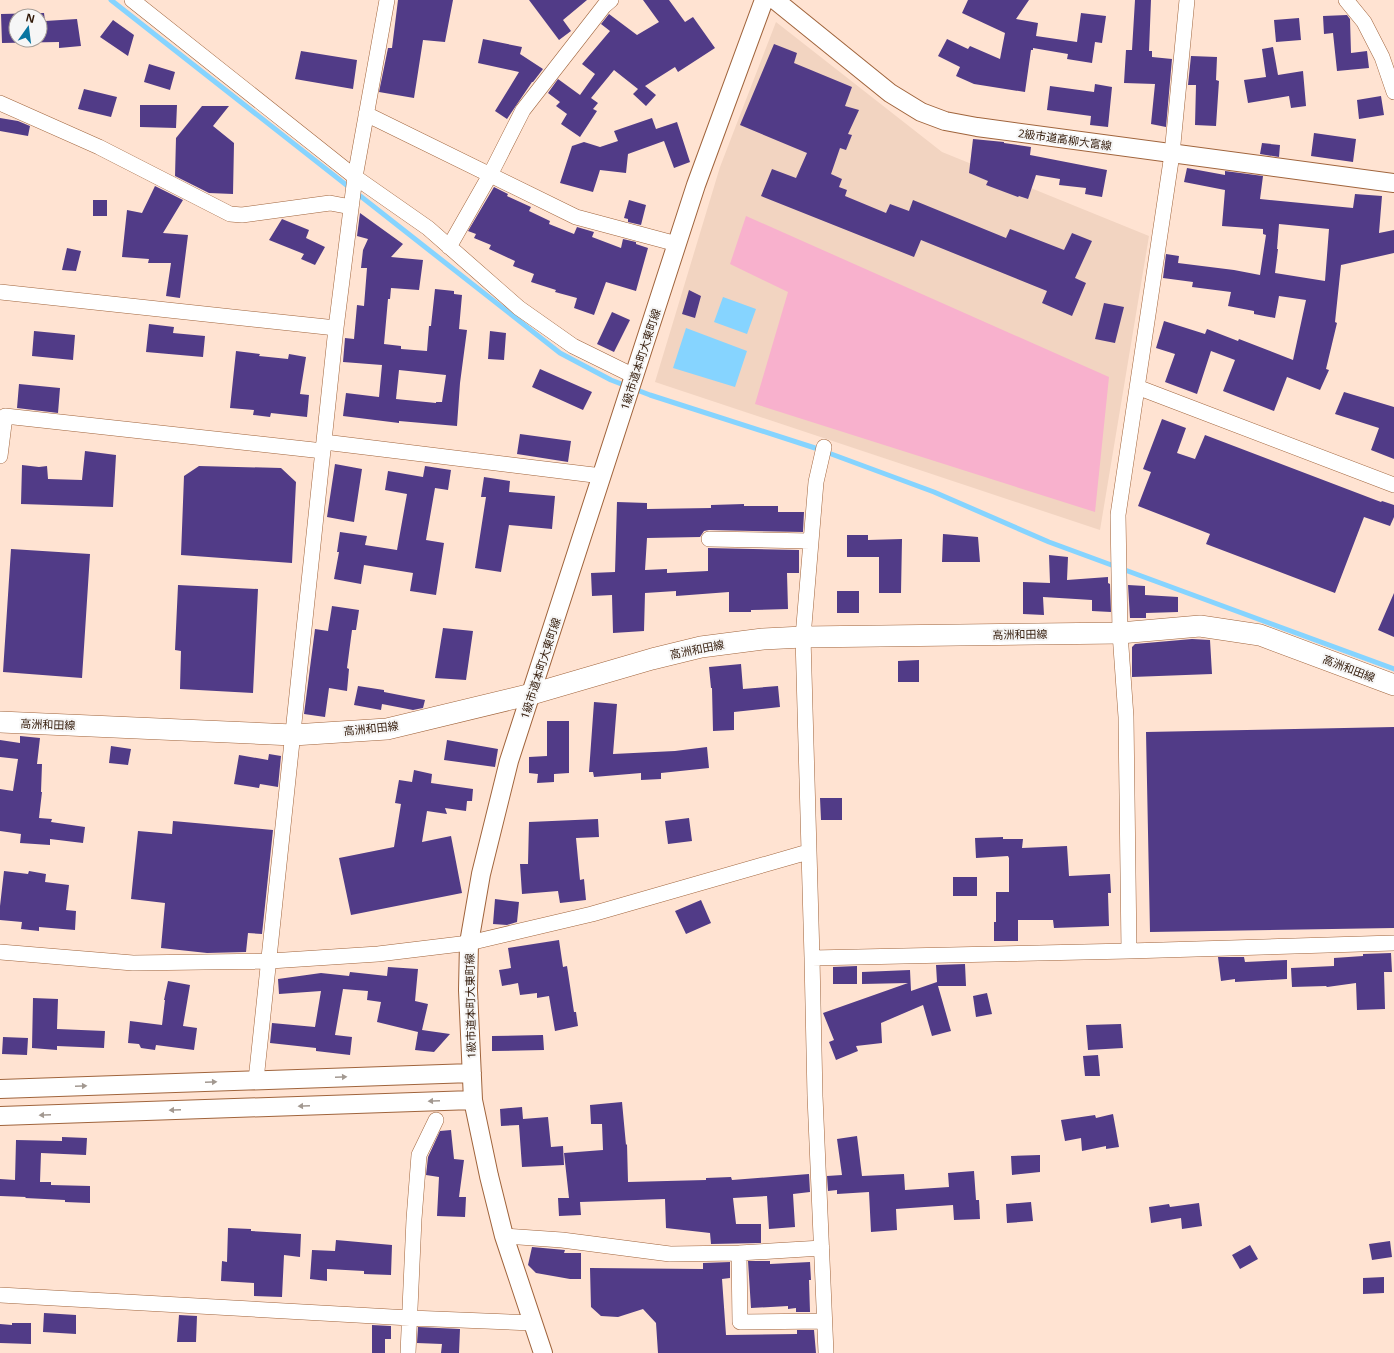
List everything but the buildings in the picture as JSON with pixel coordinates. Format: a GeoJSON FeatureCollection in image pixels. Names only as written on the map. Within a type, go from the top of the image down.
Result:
{"type":"FeatureCollection","features":[{"type":"Feature","properties":{"kind":"main road","name":"高洲和田線"},"geometry":{"type":"LineString","coordinates":[[0,722],[293,735],[387,729],[532,694],[652,659],[701,647],[763,639],[802,637],[1120,633],[1200,626],[1260,635],[1394,685]]}},
{"type":"Feature","properties":{"kind":"street"},"geometry":{"type":"LineString","coordinates":[[132,0],[355,177],[428,228],[519,308],[573,346],[634,376]]}},
{"type":"Feature","properties":{"kind":"street"},"geometry":{"type":"LineString","coordinates":[[256,1080],[270,961],[336,328],[355,177],[387,0]]}},
{"type":"Feature","properties":{"kind":"street"},"geometry":{"type":"LineString","coordinates":[[448,247],[490,175],[523,110],[604,6],[611,0]]}},
{"type":"Feature","properties":{"kind":"street","name":"1級市道本町大東町線"},"geometry":{"type":"LineString","coordinates":[[543,1353],[504,1236],[489,1176],[473,1100],[468,990],[469,943],[481,874],[506,776],[696,185],[764,0]]}},
{"type":"Feature","properties":{"kind":"street","name":"2級市道高柳大富線"},"geometry":{"type":"LineString","coordinates":[[775,0],[890,93],[921,112],[945,121],[977,128],[1394,183]]}},
{"type":"Feature","properties":{"kind":"street"},"geometry":{"type":"LineString","coordinates":[[1129,951],[1126,717],[1120,633],[1118,515],[1172,154],[1187,0]]}},
{"type":"Feature","properties":{"kind":"street"},"geometry":{"type":"LineString","coordinates":[[1346,0],[1364,22],[1382,57],[1394,92]]}},
{"type":"Feature","properties":{"kind":"street"},"geometry":{"type":"LineString","coordinates":[[0,103],[99,147],[230,214],[242,215],[330,203],[351,207]]}},
{"type":"Feature","properties":{"kind":"street"},"geometry":{"type":"LineString","coordinates":[[366,114],[576,217],[677,244]]}},
{"type":"Feature","properties":{"kind":"street"},"geometry":{"type":"LineString","coordinates":[[0,292],[336,328]]}},
{"type":"Feature","properties":{"kind":"street"},"geometry":{"type":"LineString","coordinates":[[1137,387],[1394,485]]}},
{"type":"Feature","properties":{"kind":"street"},"geometry":{"type":"LineString","coordinates":[[0,456],[5,416],[323,446],[602,476]]}},
{"type":"Feature","properties":{"kind":"street"},"geometry":{"type":"LineString","coordinates":[[824,448],[816,482],[802,637],[815,1096],[826,1353]]}},
{"type":"Feature","properties":{"kind":"street"},"geometry":{"type":"LineString","coordinates":[[709,539],[810,541]]}},
{"type":"Feature","properties":{"kind":"street"},"geometry":{"type":"LineString","coordinates":[[0,952],[133,963],[270,961],[378,954],[469,943],[592,914],[808,852]]}},
{"type":"Feature","properties":{"kind":"street"},"geometry":{"type":"LineString","coordinates":[[812,958],[1394,943]]}},
{"type":"Feature","properties":{"kind":"street"},"geometry":{"type":"LineString","coordinates":[[0,1089],[472,1073]]}},
{"type":"Feature","properties":{"kind":"street"},"geometry":{"type":"LineString","coordinates":[[0,1116],[473,1100]]}},
{"type":"Feature","properties":{"kind":"street"},"geometry":{"type":"LineString","coordinates":[[408,1353],[414,1219],[419,1155],[436,1120]]}},
{"type":"Feature","properties":{"kind":"street"},"geometry":{"type":"LineString","coordinates":[[504,1236],[562,1240],[670,1254],[738,1253],[822,1248]]}},
{"type":"Feature","properties":{"kind":"street"},"geometry":{"type":"LineString","coordinates":[[738,1253],[740,1322],[824,1321]]}},
{"type":"Feature","properties":{"kind":"street"},"geometry":{"type":"LineString","coordinates":[[0,1295],[410,1318],[532,1323]]}},
{"type":"Feature","properties":{"kind":"shaded area"},"geometry":{"type":"Polygon","coordinates":[[[776,22],[942,152],[1149,236],[1100,530],[655,382],[720,167],[776,22]]]}},
{"type":"Feature","properties":{"kind":"shaded area"},"geometry":{"type":"Polygon","coordinates":[[[746,216],[1109,377],[1095,512],[755,404],[788,292],[730,264],[746,216]]]}},
{"type":"Feature","properties":{"kind":"water"},"geometry":{"type":"Polygon","coordinates":[[[723,297],[756,309],[747,334],[714,322],[723,297]]]}},
{"type":"Feature","properties":{"kind":"water"},"geometry":{"type":"Polygon","coordinates":[[[686,328],[747,351],[735,387],[673,368],[686,328]]]}},
{"type":"Feature","properties":{"kind":"waterway"},"geometry":{"type":"LineString","coordinates":[[111,0],[560,353],[611,380],[650,395],[815,448],[934,492],[1049,542],[1394,669]]}}]}
